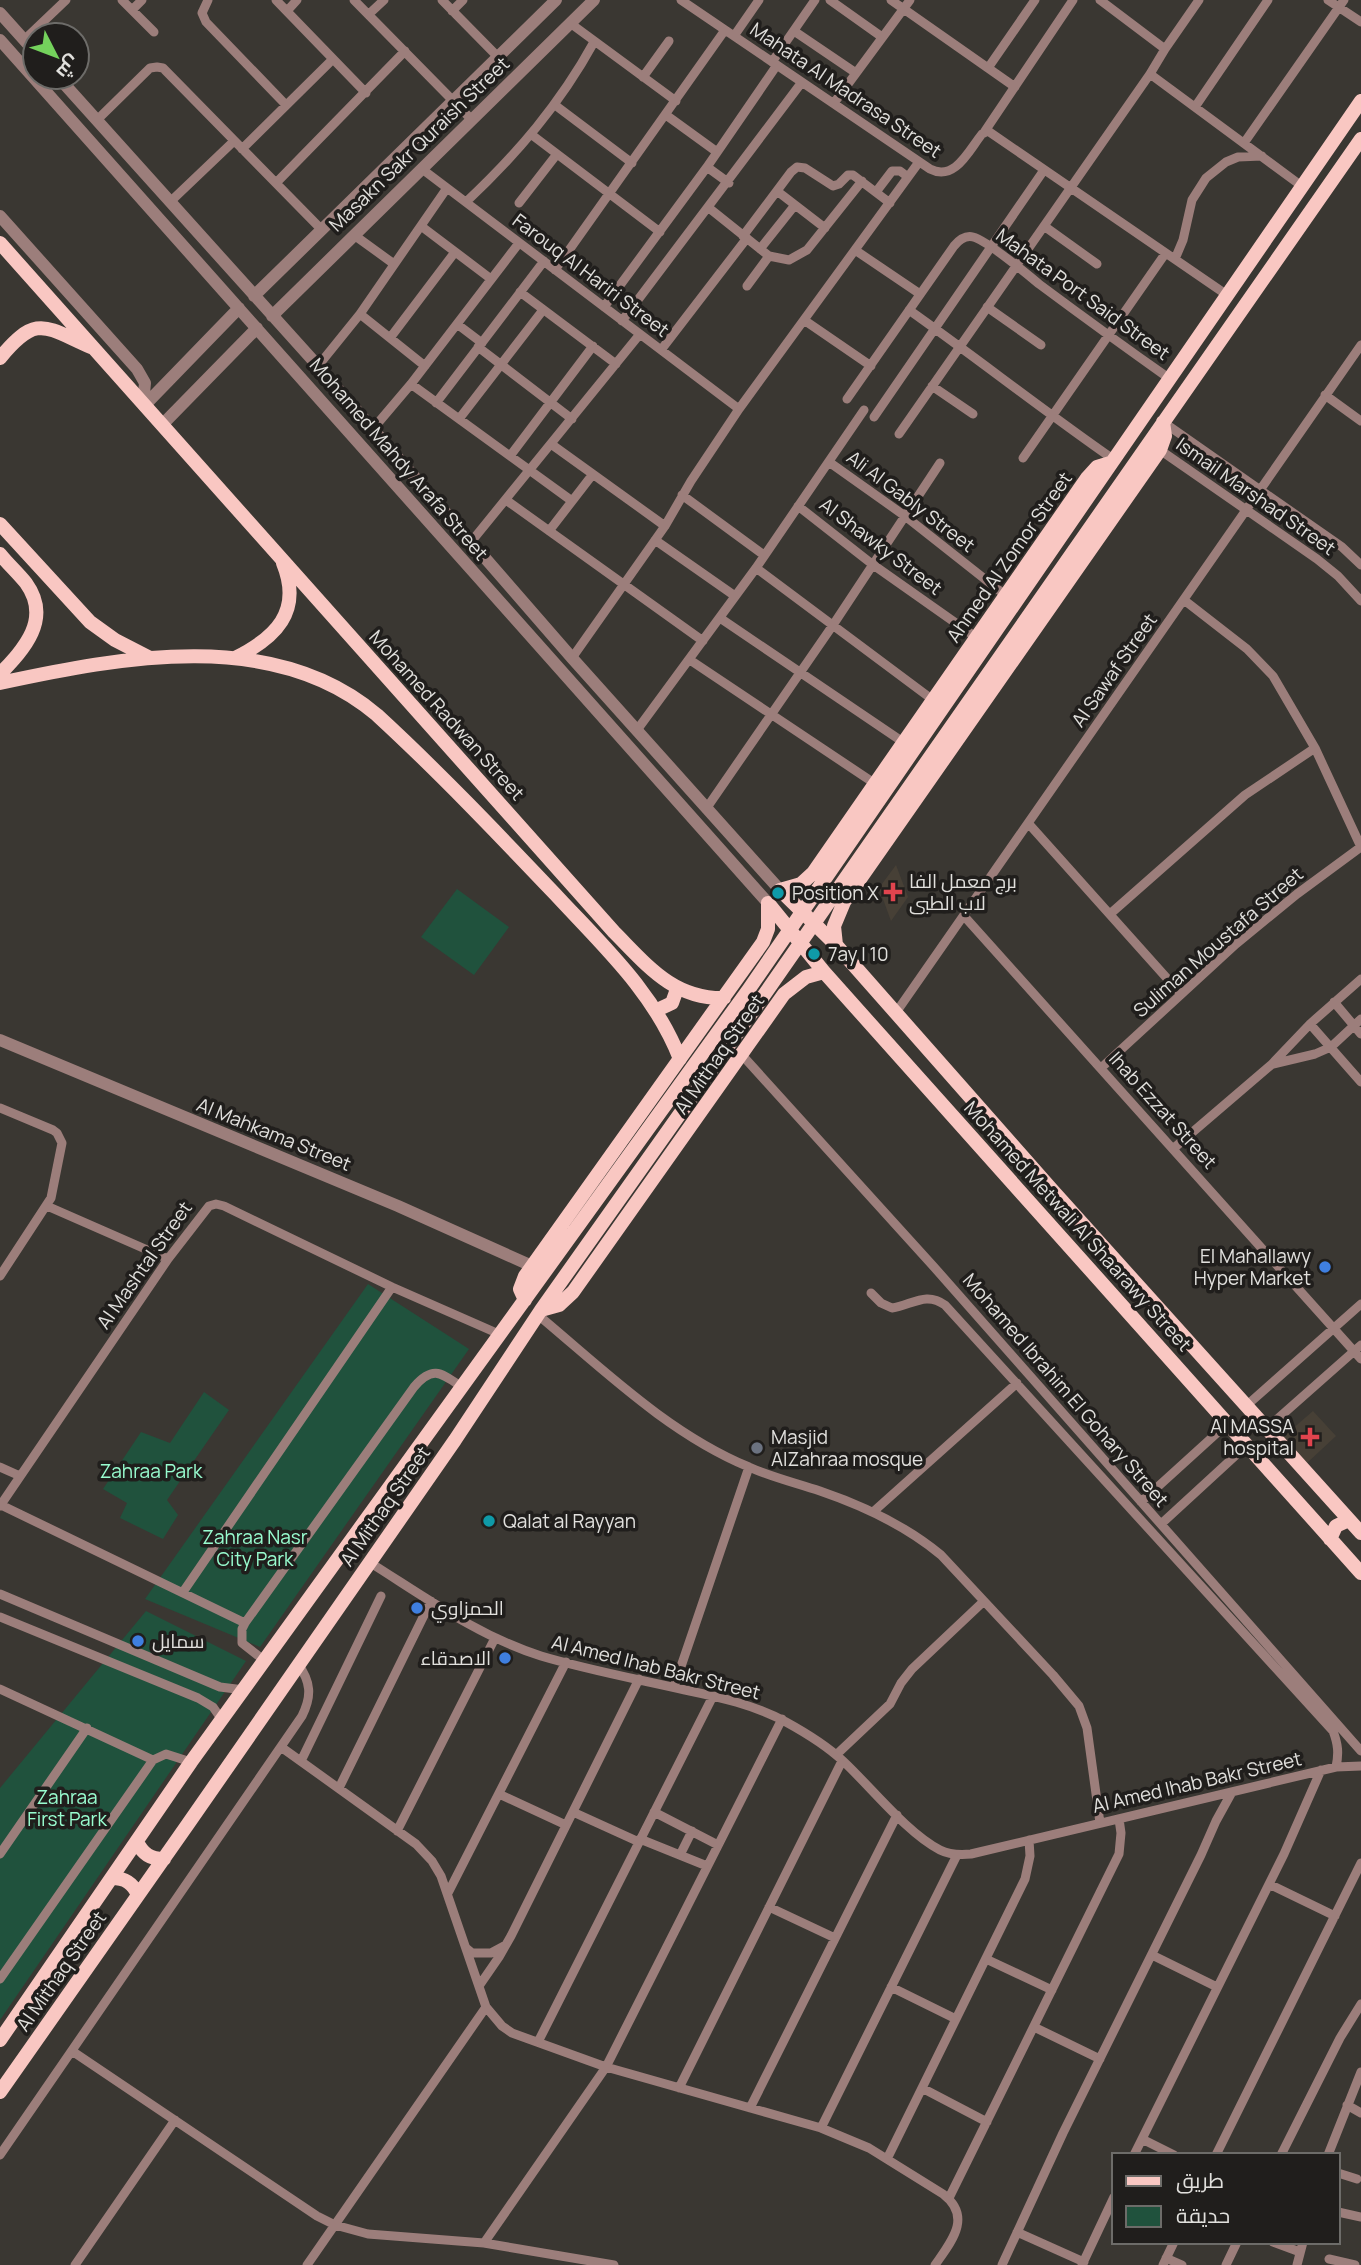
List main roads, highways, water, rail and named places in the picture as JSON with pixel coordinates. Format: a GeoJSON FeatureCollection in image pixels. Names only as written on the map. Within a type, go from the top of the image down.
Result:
{"type":"FeatureCollection","features":[{"type":"Feature","properties":{"kind":"main road","name":"Ahmed Al Zomor Street"},"geometry":{"type":"LineString","coordinates":[[780,890],[801,884],[813,873],[1091,472],[1112,461],[1361,101]]}},
{"type":"Feature","properties":{"kind":"main road"},"geometry":{"type":"LineString","coordinates":[[539,1313],[1361,139]]}},
{"type":"Feature","properties":{"kind":"main road","name":"Mohamed Radwan Street"},"geometry":{"type":"LineString","coordinates":[[0,243],[614,932],[649,968],[677,989],[699,996],[724,998]]}},
{"type":"Feature","properties":{"kind":"main road"},"geometry":{"type":"LineString","coordinates":[[0,358],[23,333],[33,328],[56,330],[96,349]]}},
{"type":"Feature","properties":{"kind":"main road"},"geometry":{"type":"LineString","coordinates":[[836,945],[834,926],[844,902],[1160,450],[1166,436],[1163,422]]}},
{"type":"Feature","properties":{"kind":"main road"},"geometry":{"type":"LineString","coordinates":[[525,1300],[757,977],[1112,461]]}},
{"type":"Feature","properties":{"kind":"main road"},"geometry":{"type":"LineString","coordinates":[[0,524],[90,622],[115,640],[152,658]]}},
{"type":"Feature","properties":{"kind":"main road"},"geometry":{"type":"LineString","coordinates":[[0,554],[27,584],[36,618],[30,640],[0,674]]}},
{"type":"Feature","properties":{"kind":"main road"},"geometry":{"type":"LineString","coordinates":[[234,658],[261,644],[273,634],[282,620],[288,606],[290,590],[282,559]]}},
{"type":"Feature","properties":{"kind":"main road"},"geometry":{"type":"LineString","coordinates":[[0,683],[152,658],[234,658],[293,671],[330,685],[363,703],[493,828],[623,966],[657,1010],[680,1059]]}},
{"type":"Feature","properties":{"kind":"main road"},"geometry":{"type":"LineString","coordinates":[[813,873],[814,884],[824,896],[844,902]]}},
{"type":"Feature","properties":{"kind":"main road","name":"Mohamed Metwali Al Shaarawy Street"},"geometry":{"type":"LineString","coordinates":[[780,890],[836,945],[1361,1533]]}},
{"type":"Feature","properties":{"kind":"main road","name":"Al Mithaq Street"},"geometry":{"type":"LineString","coordinates":[[0,2040],[191,1762],[525,1300],[520,1289],[532,1266],[766,936],[769,922],[768,903]]}},
{"type":"Feature","properties":{"kind":"main road","name":"Mohamed Metwali Al Shaarawy Street"},"geometry":{"type":"LineString","coordinates":[[768,903],[824,972],[1361,1573]]}},
{"type":"Feature","properties":{"kind":"main road"},"geometry":{"type":"LineString","coordinates":[[750,961],[774,967],[790,987]]}},
{"type":"Feature","properties":{"kind":"main road","name":"Al Mithaq Street"},"geometry":{"type":"LineString","coordinates":[[0,2092],[498,1377],[539,1313],[559,1305],[573,1292],[790,987],[806,977],[824,972]]}},
{"type":"Feature","properties":{"kind":"main road"},"geometry":{"type":"LineString","coordinates":[[657,1010],[671,1003],[677,989]]}},
{"type":"Feature","properties":{"kind":"main road"},"geometry":{"type":"LineString","coordinates":[[893,1048],[902,1049],[910,1044],[911,1031]]}},
{"type":"Feature","properties":{"kind":"main road"},"geometry":{"type":"LineString","coordinates":[[914,1072],[913,1065],[918,1056],[925,1053],[932,1055]]}},
{"type":"Feature","properties":{"kind":"main road"},"geometry":{"type":"LineString","coordinates":[[1311,1516],[1320,1515],[1326,1510],[1330,1498]]}},
{"type":"Feature","properties":{"kind":"main road"},"geometry":{"type":"LineString","coordinates":[[1330,1539],[1336,1526],[1349,1520]]}},
{"type":"Feature","properties":{"kind":"main road"},"geometry":{"type":"LineString","coordinates":[[137,1842],[147,1856],[164,1859]]}},
{"type":"Feature","properties":{"kind":"main road"},"geometry":{"type":"LineString","coordinates":[[112,1878],[129,1881],[138,1895]]}},
{"type":"Feature","properties":{"kind":"place","name":"برج معمل الفا لاب الطبى"},"geometry":{"type":"Point","coordinates":[893,892]}},
{"type":"Feature","properties":{"kind":"place","name":"Position X"},"geometry":{"type":"Point","coordinates":[778,893]}},
{"type":"Feature","properties":{"kind":"place","name":"7ay l 10"},"geometry":{"type":"Point","coordinates":[814,954]}},
{"type":"Feature","properties":{"kind":"place","name":"El Mahallawy Hyper Market"},"geometry":{"type":"Point","coordinates":[1325,1267]}},
{"type":"Feature","properties":{"kind":"place","name":"Al MASSA hospital"},"geometry":{"type":"Point","coordinates":[1310,1437]}},
{"type":"Feature","properties":{"kind":"place","name":"Masjid AlZahraa mosque"},"geometry":{"type":"Point","coordinates":[757,1448]}},
{"type":"Feature","properties":{"kind":"place","name":"Qalat al Rayyan"},"geometry":{"type":"Point","coordinates":[489,1521]}},
{"type":"Feature","properties":{"kind":"place","name":"الحمزاوي"},"geometry":{"type":"Point","coordinates":[417,1608]}},
{"type":"Feature","properties":{"kind":"place","name":"سمايل"},"geometry":{"type":"Point","coordinates":[138,1641]}},
{"type":"Feature","properties":{"kind":"place","name":"الاصدقاء"},"geometry":{"type":"Point","coordinates":[505,1658]}},
{"type":"Feature","properties":{"kind":"park label","name":"Zahraa Park"},"geometry":{"type":"Point","coordinates":[151,1471]}},
{"type":"Feature","properties":{"kind":"park label","name":"Zahraa Nasr City Park"},"geometry":{"type":"Point","coordinates":[255,1548]}},
{"type":"Feature","properties":{"kind":"park label","name":"Zahraa First Park"},"geometry":{"type":"Point","coordinates":[67,1808]}}]}
